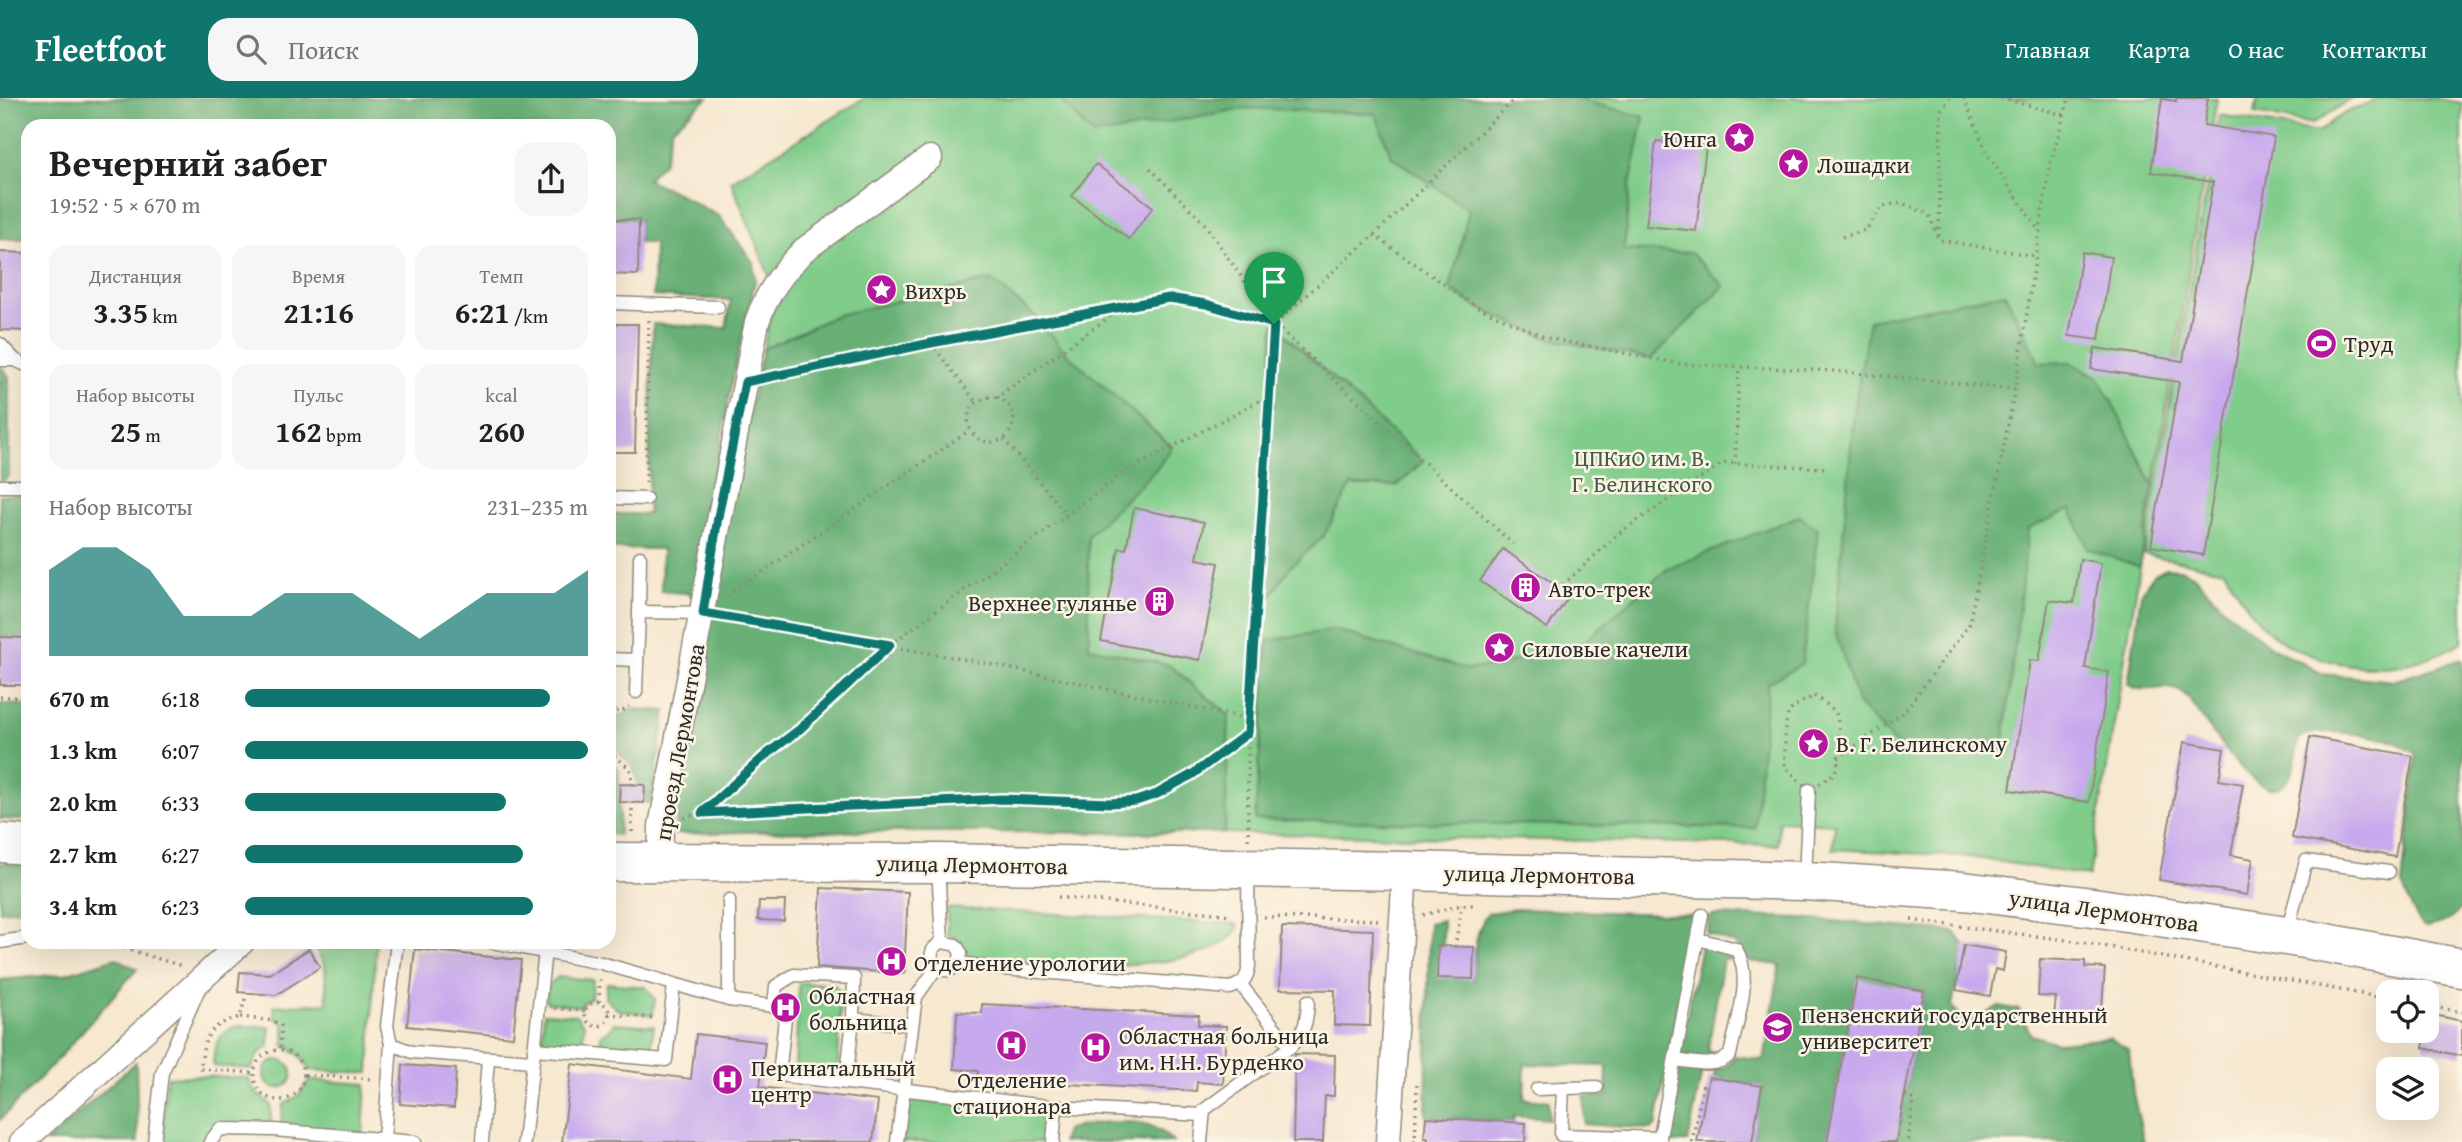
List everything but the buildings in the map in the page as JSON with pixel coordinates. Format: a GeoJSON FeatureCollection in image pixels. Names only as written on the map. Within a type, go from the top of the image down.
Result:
{"type":"FeatureCollection","features":[{"type":"Feature","properties":{"kind":"main road"},"geometry":{"type":"LineString","coordinates":[[0,843],[21,844]]}},
{"type":"Feature","properties":{"kind":"main road","name":"улица Лермонтова"},"geometry":{"type":"LineString","coordinates":[[634,856],[730,878],[938,863],[1248,856],[1405,871],[1805,881],[1963,891],[2093,907],[2287,936],[2462,968]]}},
{"type":"Feature","properties":{"kind":"street","name":"проезд Лермонтова"},"geometry":{"type":"LineString","coordinates":[[634,856],[661,826],[703,613],[718,517],[762,307],[789,265],[819,239],[930,158]]}},
{"type":"Feature","properties":{"kind":"street"},"geometry":{"type":"LineString","coordinates":[[1388,1142],[1405,871]]}},
{"type":"Feature","properties":{"kind":"street"},"geometry":{"type":"LineString","coordinates":[[22,1142],[205,975],[228,949]]}},
{"type":"Feature","properties":{"kind":"lane"},"geometry":{"type":"LineString","coordinates":[[616,303],[718,307]]}},
{"type":"Feature","properties":{"kind":"lane"},"geometry":{"type":"LineString","coordinates":[[0,344],[21,363]]}},
{"type":"Feature","properties":{"kind":"lane"},"geometry":{"type":"LineString","coordinates":[[0,360],[15,360]]}},
{"type":"Feature","properties":{"kind":"lane"},"geometry":{"type":"LineString","coordinates":[[0,486],[21,486]]}},
{"type":"Feature","properties":{"kind":"lane"},"geometry":{"type":"LineString","coordinates":[[616,498],[646,499]]}},
{"type":"Feature","properties":{"kind":"lane"},"geometry":{"type":"LineString","coordinates":[[636,692],[640,557]]}},
{"type":"Feature","properties":{"kind":"lane"},"geometry":{"type":"LineString","coordinates":[[639,612],[703,613]]}},
{"type":"Feature","properties":{"kind":"lane"},"geometry":{"type":"LineString","coordinates":[[616,659],[637,660]]}},
{"type":"Feature","properties":{"kind":"lane"},"geometry":{"type":"LineString","coordinates":[[1805,881],[1809,790]]}},
{"type":"Feature","properties":{"kind":"lane"},"geometry":{"type":"LineString","coordinates":[[938,863],[942,942],[932,952],[932,960],[937,967],[949,971],[959,963],[1005,970],[1230,988],[1241,985],[1247,977],[1249,966],[1248,856]]}},
{"type":"Feature","properties":{"kind":"lane"},"geometry":{"type":"LineString","coordinates":[[2287,936],[2306,861],[2389,872]]}},
{"type":"Feature","properties":{"kind":"lane"},"geometry":{"type":"LineString","coordinates":[[729,999],[730,878]]}},
{"type":"Feature","properties":{"kind":"lane"},"geometry":{"type":"LineString","coordinates":[[1563,1088],[1561,1135],[1659,1140],[1702,915]]}},
{"type":"Feature","properties":{"kind":"lane"},"geometry":{"type":"LineString","coordinates":[[0,942],[21,939]]}},
{"type":"Feature","properties":{"kind":"lane"},"geometry":{"type":"LineString","coordinates":[[1675,1060],[1707,1064],[1724,1061],[1730,1055],[1743,987],[1743,961],[1736,949],[1698,939]]}},
{"type":"Feature","properties":{"kind":"lane"},"geometry":{"type":"LineString","coordinates":[[942,942],[952,943],[959,949],[959,963]]}},
{"type":"Feature","properties":{"kind":"lane"},"geometry":{"type":"LineString","coordinates":[[384,1140],[391,1044],[387,1026],[396,949]]}},
{"type":"Feature","properties":{"kind":"lane"},"geometry":{"type":"LineString","coordinates":[[524,1142],[546,949]]}},
{"type":"Feature","properties":{"kind":"lane"},"geometry":{"type":"LineString","coordinates":[[556,949],[729,999],[779,1007],[785,1018],[780,1066],[786,1076],[1056,1107],[1203,1115]]}},
{"type":"Feature","properties":{"kind":"lane"},"geometry":{"type":"LineString","coordinates":[[897,1142],[916,997],[937,967]]}},
{"type":"Feature","properties":{"kind":"lane"},"geometry":{"type":"LineString","coordinates":[[154,1142],[162,1073],[205,975]]}},
{"type":"Feature","properties":{"kind":"lane"},"geometry":{"type":"LineString","coordinates":[[774,1005],[776,986],[794,975],[854,978],[853,1019],[846,1083]]}},
{"type":"Feature","properties":{"kind":"lane"},"geometry":{"type":"LineString","coordinates":[[391,1044],[412,1052],[488,1058],[533,1055],[666,1060],[674,984]]}},
{"type":"Feature","properties":{"kind":"lane"},"geometry":{"type":"LineString","coordinates":[[1241,985],[1290,1047]]}},
{"type":"Feature","properties":{"kind":"lane"},"geometry":{"type":"LineString","coordinates":[[1201,1142],[1203,1115],[1209,1106],[1290,1047],[1305,1028],[1307,1001]]}},
{"type":"Feature","properties":{"kind":"lane"},"geometry":{"type":"LineString","coordinates":[[853,1019],[911,1025]]}},
{"type":"Feature","properties":{"kind":"lane"},"geometry":{"type":"LineString","coordinates":[[482,1142],[488,1058]]}},
{"type":"Feature","properties":{"kind":"lane"},"geometry":{"type":"LineString","coordinates":[[1537,1089],[1597,1087]]}},
{"type":"Feature","properties":{"kind":"lane"},"geometry":{"type":"LineString","coordinates":[[1053,1142],[1056,1107]]}},
{"type":"Feature","properties":{"kind":"lane"},"geometry":{"type":"LineString","coordinates":[[210,1142],[220,1129],[274,1136],[415,1142]]}},
{"type":"Feature","properties":{"kind":"path"},"geometry":{"type":"LineString","coordinates":[[1248,856],[1248,733],[1274,324],[1374,235],[1517,98]]}},
{"type":"Feature","properties":{"kind":"path"},"geometry":{"type":"LineString","coordinates":[[1939,240],[1941,110],[1950,98]]}},
{"type":"Feature","properties":{"kind":"path"},"geometry":{"type":"LineString","coordinates":[[1964,98],[1988,155],[2040,230]]}},
{"type":"Feature","properties":{"kind":"path"},"geometry":{"type":"LineString","coordinates":[[2001,98],[2064,115]]}},
{"type":"Feature","properties":{"kind":"path"},"geometry":{"type":"LineString","coordinates":[[1838,758],[1904,712],[1969,625],[2015,389],[2050,164],[2069,98]]}},
{"type":"Feature","properties":{"kind":"path"},"geometry":{"type":"LineString","coordinates":[[1150,168],[1204,223],[1274,324],[1513,544]]}},
{"type":"Feature","properties":{"kind":"path"},"geometry":{"type":"LineString","coordinates":[[1842,237],[1866,230],[1882,206],[1902,203],[1929,214],[1939,240]]}},
{"type":"Feature","properties":{"kind":"path"},"geometry":{"type":"LineString","coordinates":[[1374,235],[1475,306],[1547,338],[1681,364],[1834,371],[2015,389]]}},
{"type":"Feature","properties":{"kind":"path"},"geometry":{"type":"LineString","coordinates":[[1939,240],[2036,256]]}},
{"type":"Feature","properties":{"kind":"path"},"geometry":{"type":"LineString","coordinates":[[745,382],[1160,299],[1206,304],[1274,324]]}},
{"type":"Feature","properties":{"kind":"path"},"geometry":{"type":"LineString","coordinates":[[646,499],[649,303]]}},
{"type":"Feature","properties":{"kind":"path"},"geometry":{"type":"LineString","coordinates":[[996,397],[1008,404],[1014,415],[1012,429],[1004,439],[985,442],[979,440],[970,430],[969,412],[976,402],[982,398],[996,397],[1124,306]]}},
{"type":"Feature","properties":{"kind":"path"},"geometry":{"type":"LineString","coordinates":[[931,343],[976,402]]}},
{"type":"Feature","properties":{"kind":"path"},"geometry":{"type":"LineString","coordinates":[[1735,464],[1739,367]]}},
{"type":"Feature","properties":{"kind":"path"},"geometry":{"type":"LineString","coordinates":[[702,813],[767,754],[800,729],[890,645],[1125,472],[1270,395]]}},
{"type":"Feature","properties":{"kind":"path"},"geometry":{"type":"LineString","coordinates":[[703,613],[970,430]]}},
{"type":"Feature","properties":{"kind":"path"},"geometry":{"type":"LineString","coordinates":[[1004,439],[1067,515]]}},
{"type":"Feature","properties":{"kind":"path"},"geometry":{"type":"LineString","coordinates":[[1563,585],[1619,533],[1723,463],[1828,468]]}},
{"type":"Feature","properties":{"kind":"path"},"geometry":{"type":"LineString","coordinates":[[703,613],[890,645],[1249,719]]}},
{"type":"Feature","properties":{"kind":"path"},"geometry":{"type":"LineString","coordinates":[[1814,696],[1834,710],[1839,729],[1838,758],[1833,774],[1809,790],[1788,773],[1785,765],[1787,717],[1793,708],[1814,696]]}},
{"type":"Feature","properties":{"kind":"path"},"geometry":{"type":"LineString","coordinates":[[0,697],[21,698]]}},
{"type":"Feature","properties":{"kind":"path"},"geometry":{"type":"LineString","coordinates":[[661,826],[702,813],[1002,799],[1111,803],[1136,801],[1157,794],[1193,774],[1248,733]]}},
{"type":"Feature","properties":{"kind":"path"},"geometry":{"type":"LineString","coordinates":[[616,757],[631,769],[633,784]]}},
{"type":"Feature","properties":{"kind":"path"},"geometry":{"type":"LineString","coordinates":[[632,802],[634,856]]}},
{"type":"Feature","properties":{"kind":"path"},"geometry":{"type":"LineString","coordinates":[[1455,947],[1462,905]]}},
{"type":"Feature","properties":{"kind":"path"},"geometry":{"type":"LineString","coordinates":[[1421,916],[1462,905],[1476,905]]}},
{"type":"Feature","properties":{"kind":"path"},"geometry":{"type":"LineString","coordinates":[[1911,920],[2082,942],[2376,997]]}},
{"type":"Feature","properties":{"kind":"path"},"geometry":{"type":"LineString","coordinates":[[125,949],[205,975]]}},
{"type":"Feature","properties":{"kind":"path"},"geometry":{"type":"LineString","coordinates":[[240,1017],[247,992]]}},
{"type":"Feature","properties":{"kind":"path"},"geometry":{"type":"LineString","coordinates":[[595,1002],[606,1006],[608,1014],[606,1021],[595,1026],[588,1022],[585,1012],[589,1005],[595,1002]]}},
{"type":"Feature","properties":{"kind":"path"},"geometry":{"type":"LineString","coordinates":[[539,1006],[585,1012]]}},
{"type":"Feature","properties":{"kind":"path"},"geometry":{"type":"LineString","coordinates":[[2439,1008],[2462,1012]]}},
{"type":"Feature","properties":{"kind":"path"},"geometry":{"type":"LineString","coordinates":[[608,1014],[670,1019]]}},
{"type":"Feature","properties":{"kind":"path"},"geometry":{"type":"LineString","coordinates":[[254,1073],[201,1069],[206,1037],[214,1028],[240,1017],[273,1021],[281,1025],[280,1049]]}},
{"type":"Feature","properties":{"kind":"path"},"geometry":{"type":"LineString","coordinates":[[280,1049],[300,1060],[305,1075],[299,1091],[285,1100],[276,1101],[262,1094],[257,1088],[254,1073],[256,1065],[265,1054],[280,1049]]}},
{"type":"Feature","properties":{"kind":"path"},"geometry":{"type":"LineString","coordinates":[[1692,1142],[1707,1064]]}},
{"type":"Feature","properties":{"kind":"path"},"geometry":{"type":"LineString","coordinates":[[305,1075],[388,1080]]}},
{"type":"Feature","properties":{"kind":"path"},"geometry":{"type":"LineString","coordinates":[[1905,1095],[1914,1100],[1908,1142]]}},
{"type":"Feature","properties":{"kind":"green space"},"geometry":{"type":"Polygon","coordinates":[[[0,98],[708,98],[672,128],[664,162],[647,179],[720,217],[753,262],[755,281],[731,385],[694,594],[661,591],[662,549],[616,549],[616,514],[648,514],[653,324],[726,328],[731,300],[653,296],[654,243],[639,243],[639,220],[616,219],[616,119],[21,119],[21,239],[0,239],[0,98]]]}},
{"type":"Feature","properties":{"kind":"green space","name":"ЦПКиО им. В. Г. Белинского"},"geometry":{"type":"Polygon","coordinates":[[[865,98],[2217,98],[2089,876],[1963,856],[1833,849],[1835,824],[1779,821],[1778,845],[1225,833],[775,831],[674,834],[746,424],[776,293],[731,181],[865,98]]]}},
{"type":"Feature","properties":{"kind":"green space"},"geometry":{"type":"Polygon","coordinates":[[[1058,98],[1574,98],[1644,117],[1630,185],[1624,250],[1691,253],[1724,286],[1651,359],[1547,338],[1475,306],[1450,289],[1469,210],[1391,156],[1376,114],[1245,108],[1093,136],[1058,98]]]}},
{"type":"Feature","properties":{"kind":"green space"},"geometry":{"type":"Polygon","coordinates":[[[2258,98],[2353,98],[2312,124],[2255,113],[2258,98]]]}},
{"type":"Feature","properties":{"kind":"green space","name":"Труд"},"geometry":{"type":"Polygon","coordinates":[[[2386,98],[2433,98],[2462,103],[2462,642],[2422,660],[2380,667],[2350,665],[2318,658],[2275,637],[2247,607],[2224,570],[2144,554],[2219,115],[2319,132],[2350,110],[2386,98]]]}},
{"type":"Feature","properties":{"kind":"green space"},"geometry":{"type":"Polygon","coordinates":[[[991,280],[1042,322],[1063,350],[1172,447],[1158,467],[1088,536],[1089,647],[1169,665],[1229,715],[1225,833],[775,831],[674,834],[723,528],[763,349],[837,315],[991,280]]]}},
{"type":"Feature","properties":{"kind":"green space"},"geometry":{"type":"Polygon","coordinates":[[[2005,293],[2039,363],[2070,362],[2098,377],[2153,485],[2140,567],[2088,549],[2071,509],[2028,529],[2003,750],[1903,752],[1857,702],[1835,630],[1854,412],[1869,320],[2005,293]]]}},
{"type":"Feature","properties":{"kind":"green space"},"geometry":{"type":"Polygon","coordinates":[[[1274,324],[1423,461],[1397,486],[1351,486],[1323,537],[1290,567],[1256,618],[1274,324]]]}},
{"type":"Feature","properties":{"kind":"green space"},"geometry":{"type":"Polygon","coordinates":[[[0,367],[9,377],[9,475],[0,482],[0,367]]]}},
{"type":"Feature","properties":{"kind":"green space"},"geometry":{"type":"Polygon","coordinates":[[[0,495],[21,495],[21,638],[0,637],[0,495]]]}},
{"type":"Feature","properties":{"kind":"green space"},"geometry":{"type":"Polygon","coordinates":[[[1799,516],[1818,529],[1802,664],[1768,683],[1755,828],[1255,820],[1268,640],[1335,630],[1469,670],[1577,648],[1667,569],[1799,516]]]}},
{"type":"Feature","properties":{"kind":"green space"},"geometry":{"type":"Polygon","coordinates":[[[2166,568],[2180,569],[2193,575],[2228,612],[2273,648],[2323,674],[2393,681],[2462,659],[2462,907],[2455,915],[2436,925],[2425,927],[2415,914],[2402,884],[2416,754],[2395,742],[2373,736],[2339,732],[2306,735],[2299,738],[2293,770],[2282,786],[2268,787],[2252,778],[2235,761],[2184,694],[2170,688],[2141,689],[2128,684],[2141,594],[2153,575],[2166,568]]]}},
{"type":"Feature","properties":{"kind":"green space"},"geometry":{"type":"Polygon","coordinates":[[[0,704],[21,705],[21,820],[0,819],[0,704]]]}},
{"type":"Feature","properties":{"kind":"green space"},"geometry":{"type":"Polygon","coordinates":[[[629,709],[666,711],[651,803],[644,803],[645,785],[638,785],[633,767],[616,750],[616,716],[626,714],[629,709]]]}},
{"type":"Feature","properties":{"kind":"green space"},"geometry":{"type":"Polygon","coordinates":[[[616,767],[619,769],[619,835],[616,835],[616,767]]]}},
{"type":"Feature","properties":{"kind":"green space"},"geometry":{"type":"Polygon","coordinates":[[[0,863],[21,864],[21,909],[0,911],[0,863]]]}},
{"type":"Feature","properties":{"kind":"green space"},"geometry":{"type":"Polygon","coordinates":[[[947,908],[1237,924],[1238,928],[1220,945],[1190,956],[1110,965],[1026,962],[965,957],[957,938],[947,935],[947,908]]]}},
{"type":"Feature","properties":{"kind":"green space"},"geometry":{"type":"Polygon","coordinates":[[[1517,909],[1694,915],[1656,1125],[1652,1129],[1584,1124],[1584,1096],[1606,1096],[1607,1066],[1525,1064],[1524,1099],[1549,1101],[1549,1119],[1514,1116],[1513,1122],[1426,1117],[1429,923],[1443,920],[1443,946],[1438,946],[1473,979],[1477,937],[1488,913],[1517,909]]]}},
{"type":"Feature","properties":{"kind":"green space"},"geometry":{"type":"Polygon","coordinates":[[[1712,915],[1799,918],[1955,932],[1964,945],[1952,1006],[1963,1020],[1976,1019],[1999,1006],[2019,1010],[2031,1035],[2058,1043],[2110,1038],[2129,1050],[2133,1093],[2144,1142],[1896,1142],[1924,991],[1857,979],[1827,1142],[1752,1142],[1761,1086],[1714,1077],[1715,1068],[1726,1067],[1735,1056],[1764,1060],[1780,965],[1748,961],[1735,944],[1706,933],[1712,915]]]}},
{"type":"Feature","properties":{"kind":"green space"},"geometry":{"type":"Polygon","coordinates":[[[1701,945],[1729,951],[1736,960],[1723,959],[1708,1051],[1722,1054],[1709,1060],[1679,1056],[1701,945]]]}},
{"type":"Feature","properties":{"kind":"green space"},"geometry":{"type":"Polygon","coordinates":[[[316,949],[376,949],[369,1073],[308,1070],[299,1055],[284,1046],[284,1024],[275,1018],[274,1006],[327,1003],[325,966],[316,949]]]}},
{"type":"Feature","properties":{"kind":"green space"},"geometry":{"type":"Polygon","coordinates":[[[116,958],[137,969],[0,1120],[0,980],[65,974],[116,958]]]}},
{"type":"Feature","properties":{"kind":"green space"},"geometry":{"type":"Polygon","coordinates":[[[558,977],[593,980],[591,998],[584,1001],[580,1007],[546,1002],[548,986],[558,977]]]}},
{"type":"Feature","properties":{"kind":"green space"},"geometry":{"type":"Polygon","coordinates":[[[607,983],[646,987],[655,999],[653,1015],[618,1010],[605,998],[607,983]]]}},
{"type":"Feature","properties":{"kind":"green space"},"geometry":{"type":"Polygon","coordinates":[[[799,983],[833,984],[841,992],[838,1069],[795,1067],[799,983]]]}},
{"type":"Feature","properties":{"kind":"green space"},"geometry":{"type":"Polygon","coordinates":[[[544,1013],[576,1015],[584,1025],[582,1048],[544,1042],[544,1013]]]}},
{"type":"Feature","properties":{"kind":"green space"},"geometry":{"type":"Polygon","coordinates":[[[614,1023],[654,1026],[651,1050],[648,1053],[600,1049],[601,1035],[614,1023]]]}},
{"type":"Feature","properties":{"kind":"green space"},"geometry":{"type":"Polygon","coordinates":[[[270,1027],[269,1047],[259,1053],[251,1069],[213,1066],[218,1040],[232,1028],[270,1027]]]}},
{"type":"Feature","properties":{"kind":"green space"},"geometry":{"type":"Polygon","coordinates":[[[278,1060],[288,1064],[292,1074],[288,1084],[278,1088],[268,1084],[264,1074],[268,1064],[278,1060]]]}},
{"type":"Feature","properties":{"kind":"green space"},"geometry":{"type":"Polygon","coordinates":[[[136,1062],[138,1142],[46,1142],[136,1062]]]}},
{"type":"Feature","properties":{"kind":"green space"},"geometry":{"type":"Polygon","coordinates":[[[1677,1067],[1702,1071],[1688,1142],[1664,1142],[1677,1067]]]}},
{"type":"Feature","properties":{"kind":"green space"},"geometry":{"type":"Polygon","coordinates":[[[167,1077],[248,1078],[256,1093],[271,1104],[271,1126],[221,1125],[204,1142],[162,1142],[167,1077]]]}},
{"type":"Feature","properties":{"kind":"green space"},"geometry":{"type":"Polygon","coordinates":[[[309,1080],[366,1084],[363,1133],[281,1127],[283,1105],[299,1095],[309,1080]]]}},
{"type":"Feature","properties":{"kind":"green space"},"geometry":{"type":"Polygon","coordinates":[[[906,1100],[1048,1111],[1046,1142],[902,1142],[906,1100]]]}},
{"type":"Feature","properties":{"kind":"green space"},"geometry":{"type":"Polygon","coordinates":[[[1106,1122],[1142,1123],[1157,1129],[1173,1142],[1062,1142],[1067,1129],[1106,1122]]]}},
{"type":"Feature","properties":{"kind":"place","name":"Юнга"},"geometry":{"type":"Point","coordinates":[1740,138]}},
{"type":"Feature","properties":{"kind":"place","name":"Лошадки"},"geometry":{"type":"Point","coordinates":[1794,164]}},
{"type":"Feature","properties":{"kind":"place","name":"Вихрь"},"geometry":{"type":"Point","coordinates":[882,290]}},
{"type":"Feature","properties":{"kind":"place","name":"Труд"},"geometry":{"type":"Point","coordinates":[2321,343]}},
{"type":"Feature","properties":{"kind":"place","name":"Авто-трек"},"geometry":{"type":"Point","coordinates":[1525,588]}},
{"type":"Feature","properties":{"kind":"place","name":"Верхнее гулянье"},"geometry":{"type":"Point","coordinates":[1160,602]}},
{"type":"Feature","properties":{"kind":"place","name":"Силовые качели"},"geometry":{"type":"Point","coordinates":[1499,648]}},
{"type":"Feature","properties":{"kind":"place","name":"В. Г. Белинскому"},"geometry":{"type":"Point","coordinates":[1813,743]}},
{"type":"Feature","properties":{"kind":"place","name":"Отделение урологии"},"geometry":{"type":"Point","coordinates":[891,962]}},
{"type":"Feature","properties":{"kind":"place","name":"Областная больница"},"geometry":{"type":"Point","coordinates":[786,1008]}},
{"type":"Feature","properties":{"kind":"place","name":"Пензенский государственный университет"},"geometry":{"type":"Point","coordinates":[1778,1027]}},
{"type":"Feature","properties":{"kind":"place","name":"Отделение стационара"},"geometry":{"type":"Point","coordinates":[1012,1045]}},
{"type":"Feature","properties":{"kind":"place","name":"Областная больница им. Н.Н. Бурденко"},"geometry":{"type":"Point","coordinates":[1096,1048]}},
{"type":"Feature","properties":{"kind":"place","name":"Перинатальный центр"},"geometry":{"type":"Point","coordinates":[728,1080]}},
{"type":"Feature","properties":{"kind":"route"},"geometry":{"type":"LineString","coordinates":[[1169,298],[1206,304],[1274,324],[1248,733],[1177,784],[1136,801],[1111,803],[1002,799],[702,813],[767,754],[800,729],[890,645],[703,613],[718,517],[745,382],[1169,298]]}}]}
